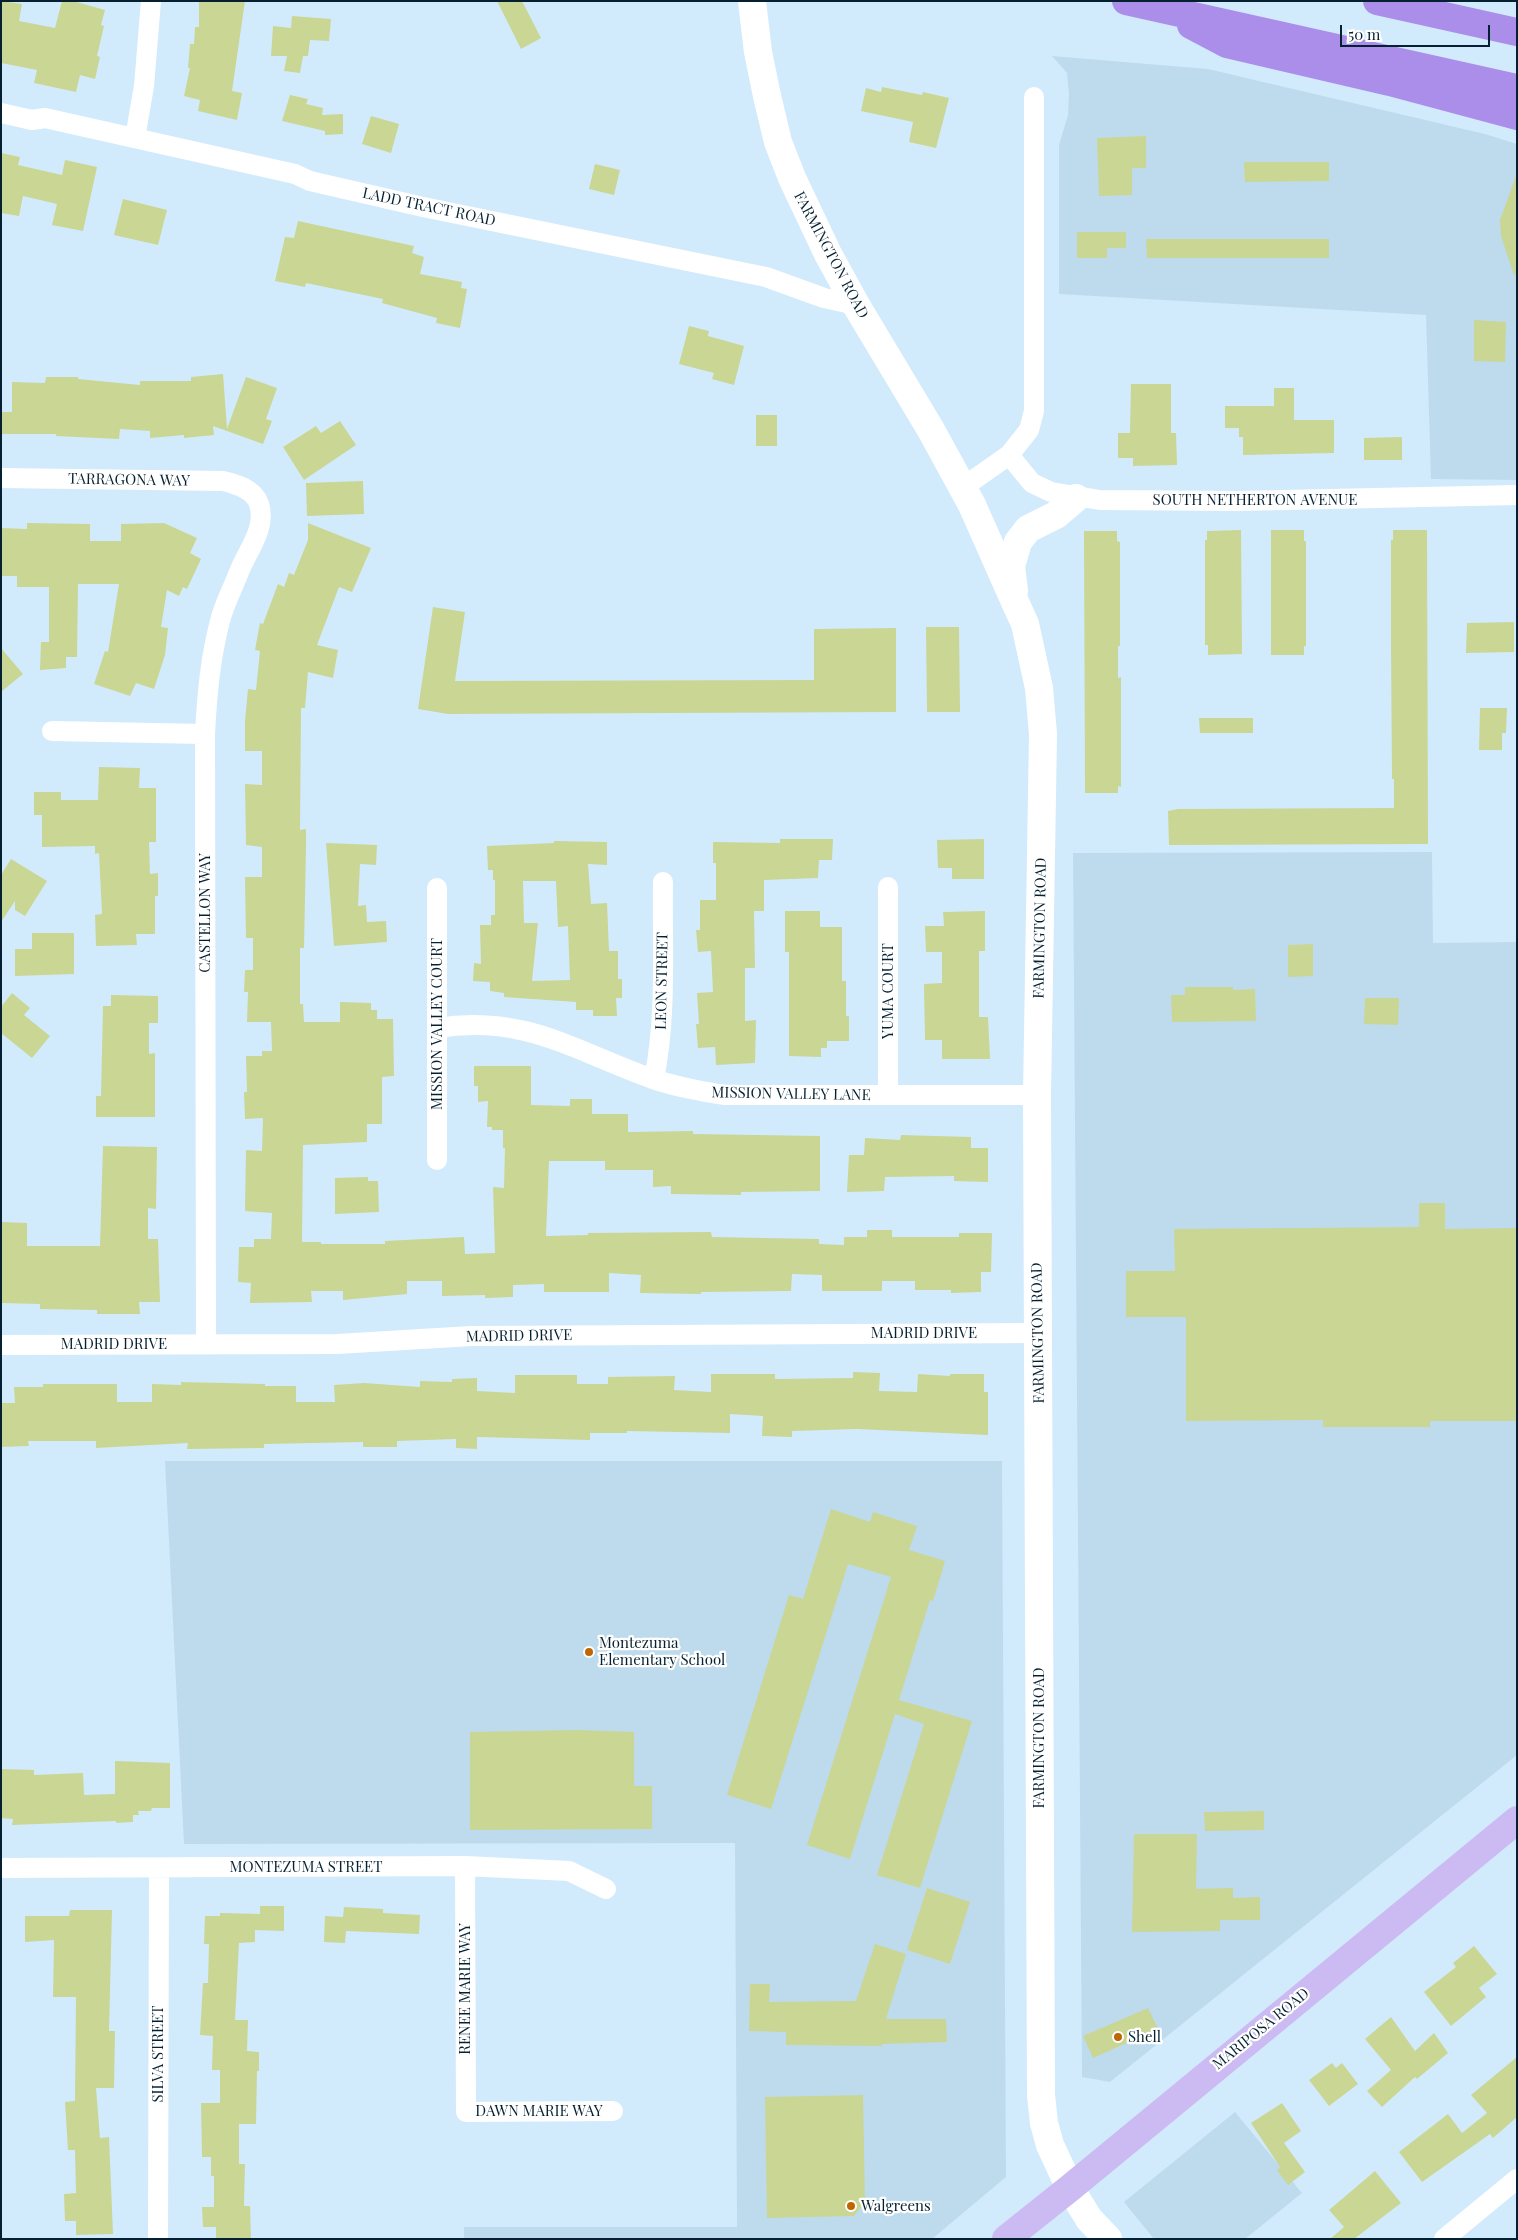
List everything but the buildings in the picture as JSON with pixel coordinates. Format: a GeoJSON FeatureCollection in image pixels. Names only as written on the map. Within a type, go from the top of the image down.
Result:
{"type":"FeatureCollection","features":[{"type":"Feature","properties":{"kind":"highway"},"geometry":{"type":"LineString","coordinates":[[1126,1],[1517,88]]}},
{"type":"Feature","properties":{"kind":"highway"},"geometry":{"type":"LineString","coordinates":[[1376,1],[1517,32]]}},
{"type":"Feature","properties":{"kind":"highway"},"geometry":{"type":"LineString","coordinates":[[1164,10],[1227,44],[1390,82],[1517,116]]}},
{"type":"Feature","properties":{"kind":"main road","name":"FARMINGTON ROAD"},"geometry":{"type":"LineString","coordinates":[[752,4],[758,52],[778,142],[792,178],[856,305],[931,430],[962,488],[1016,602],[1024,624],[1039,688],[1043,734],[1037,1095],[1041,2095],[1044,2123],[1050,2145],[1070,2188],[1089,2219],[1108,2239]]}},
{"type":"Feature","properties":{"kind":"main road"},"geometry":{"type":"LineString","coordinates":[[1016,602],[1011,566],[1018,542],[1028,529],[1056,515],[1076,498]]}},
{"type":"Feature","properties":{"kind":"main road","name":"MARIPOSA ROAD"},"geometry":{"type":"LineString","coordinates":[[1006,2239],[1517,1820]]}},
{"type":"Feature","properties":{"kind":"street"},"geometry":{"type":"LineString","coordinates":[[135,138],[144,86],[151,1]]}},
{"type":"Feature","properties":{"kind":"street"},"geometry":{"type":"LineString","coordinates":[[962,488],[1009,455],[1029,430],[1034,411],[1034,97]]}},
{"type":"Feature","properties":{"kind":"street","name":"LADD TRACT ROAD"},"geometry":{"type":"LineString","coordinates":[[1,113],[32,120],[46,118],[295,174],[310,181],[423,207],[766,277],[824,298],[856,305]]}},
{"type":"Feature","properties":{"kind":"street","name":"SOUTH NETHERTON AVENUE"},"geometry":{"type":"LineString","coordinates":[[1009,455],[1032,482],[1052,492],[1076,498],[1100,500],[1238,501],[1517,495]]}},
{"type":"Feature","properties":{"kind":"street","name":"TARRAGONA WAY"},"geometry":{"type":"LineString","coordinates":[[1,478],[223,481],[240,485],[253,494]]}},
{"type":"Feature","properties":{"kind":"street","name":"CASTELLON WAY"},"geometry":{"type":"LineString","coordinates":[[206,1344],[205,734],[208,676],[220,619],[242,564],[260,528],[259,504],[253,494]]}},
{"type":"Feature","properties":{"kind":"street"},"geometry":{"type":"LineString","coordinates":[[52,731],[205,734]]}},
{"type":"Feature","properties":{"kind":"street","name":"LEON STREET"},"geometry":{"type":"LineString","coordinates":[[654,1079],[660,1051],[662,1021],[663,882]]}},
{"type":"Feature","properties":{"kind":"street","name":"YUMA COURT"},"geometry":{"type":"LineString","coordinates":[[888,886],[888,1095]]}},
{"type":"Feature","properties":{"kind":"street","name":"MISSION VALLEY COURT"},"geometry":{"type":"LineString","coordinates":[[437,888],[437,1160]]}},
{"type":"Feature","properties":{"kind":"street","name":"MISSION VALLEY LANE"},"geometry":{"type":"LineString","coordinates":[[437,1028],[486,1024],[519,1029],[550,1037],[654,1079],[692,1090],[724,1095],[1037,1095]]}},
{"type":"Feature","properties":{"kind":"street","name":"MADRID DRIVE"},"geometry":{"type":"LineString","coordinates":[[1,1344],[337,1344],[472,1336],[1037,1333]]}},
{"type":"Feature","properties":{"kind":"street","name":"MONTEZUMA STREET"},"geometry":{"type":"LineString","coordinates":[[1,1868],[159,1869],[465,1866],[568,1871],[606,1889]]}},
{"type":"Feature","properties":{"kind":"street","name":"RENEE MARIE WAY"},"geometry":{"type":"LineString","coordinates":[[465,1866],[466,2112]]}},
{"type":"Feature","properties":{"kind":"street","name":"SILVA STREET"},"geometry":{"type":"LineString","coordinates":[[158,2239],[159,1869]]}},
{"type":"Feature","properties":{"kind":"street","name":"DAWN MARIE WAY"},"geometry":{"type":"LineString","coordinates":[[466,2112],[613,2111]]}},
{"type":"Feature","properties":{"kind":"street"},"geometry":{"type":"LineString","coordinates":[[1444,2239],[1517,2179]]}},
{"type":"Feature","properties":{"kind":"shaded area"},"geometry":{"type":"Polygon","coordinates":[[[1052,56],[1208,69],[1485,134],[1517,144],[1517,480],[1431,479],[1426,315],[1059,294],[1059,145],[1068,115],[1069,94],[1067,73],[1052,56]]]}},
{"type":"Feature","properties":{"kind":"shaded area"},"geometry":{"type":"Polygon","coordinates":[[[1432,852],[1433,943],[1517,942],[1517,1755],[1110,2082],[1082,2077],[1073,853],[1432,852]]]}},
{"type":"Feature","properties":{"kind":"shaded area","name":"Montezuma Elementary School"},"geometry":{"type":"Polygon","coordinates":[[[165,1461],[1002,1461],[1006,2177],[932,2239],[464,2239],[464,2227],[737,2227],[735,1843],[184,1844],[165,1461]]]}},
{"type":"Feature","properties":{"kind":"shaded area"},"geometry":{"type":"Polygon","coordinates":[[[1235,2112],[1302,2193],[1245,2239],[1154,2239],[1124,2202],[1235,2112]]]}},
{"type":"Feature","properties":{"kind":"place","name":"Montezuma Elementary School"},"geometry":{"type":"Point","coordinates":[589,1652]}},
{"type":"Feature","properties":{"kind":"place","name":"Shell"},"geometry":{"type":"Point","coordinates":[1118,2037]}},
{"type":"Feature","properties":{"kind":"place","name":"Walgreens"},"geometry":{"type":"Point","coordinates":[851,2206]}}]}
